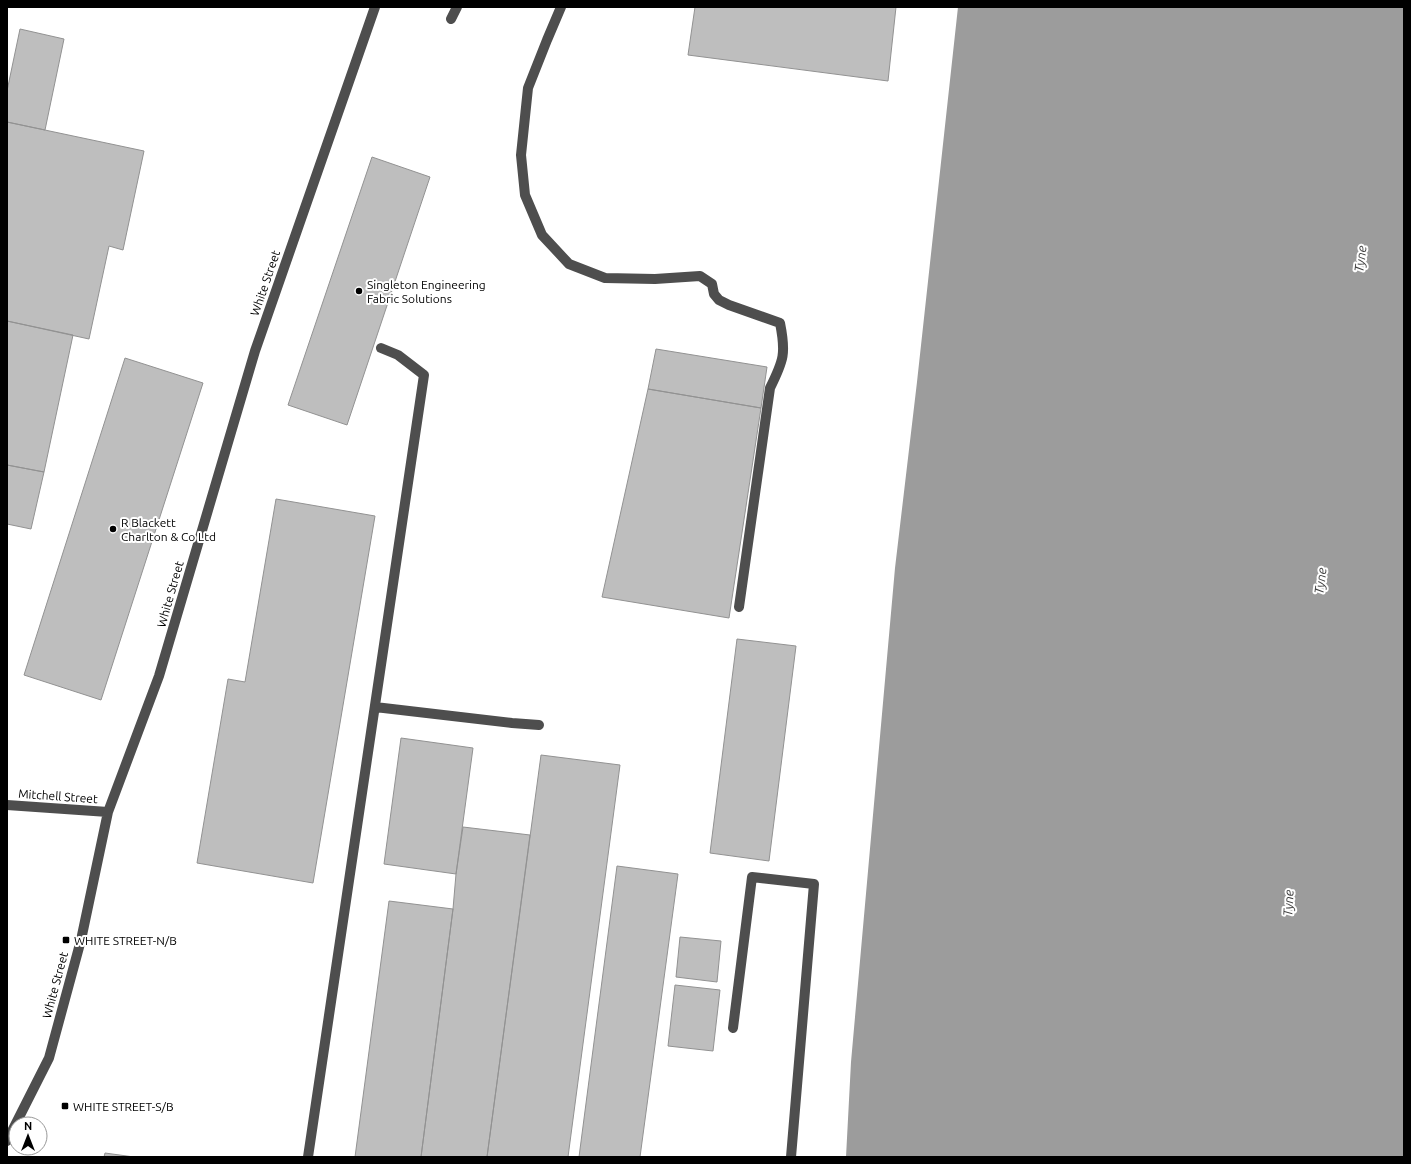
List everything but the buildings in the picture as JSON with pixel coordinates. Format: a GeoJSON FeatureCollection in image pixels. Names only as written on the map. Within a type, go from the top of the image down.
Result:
{"type":"FeatureCollection","features":[{"type":"Feature","properties":{"kind":"street","name":"White Street"},"geometry":{"type":"LineString","coordinates":[[7,1141],[49,1058],[80,940],[108,812],[159,676],[255,351],[375,7]]}},
{"type":"Feature","properties":{"kind":"street"},"geometry":{"type":"LineString","coordinates":[[451,19],[456,7]]}},
{"type":"Feature","properties":{"kind":"street"},"geometry":{"type":"LineString","coordinates":[[561,7],[546,40],[528,88],[521,155],[525,196],[542,235],[569,264],[605,278],[655,279],[700,276],[712,284],[714,294],[719,300],[780,323],[784,344],[781,366],[770,388],[740,607]]}},
{"type":"Feature","properties":{"kind":"street"},"geometry":{"type":"LineString","coordinates":[[308,1157],[424,375],[398,355],[381,348]]}},
{"type":"Feature","properties":{"kind":"street"},"geometry":{"type":"LineString","coordinates":[[375,707],[512,723],[539,724]]}},
{"type":"Feature","properties":{"kind":"street","name":"Mitchell Street"},"geometry":{"type":"LineString","coordinates":[[7,805],[108,812]]}},
{"type":"Feature","properties":{"kind":"street"},"geometry":{"type":"LineString","coordinates":[[733,1028],[752,877],[814,884],[791,1157]]}},
{"type":"Feature","properties":{"kind":"water","name":"Tyne"},"geometry":{"type":"Polygon","coordinates":[[[958,7],[1404,7],[1404,1157],[846,1157],[851,1062],[895,568],[958,7]]]}},
{"type":"Feature","properties":{"kind":"place","name":"Singleton Engineering Fabric Solutions"},"geometry":{"type":"Point","coordinates":[359,291]}},
{"type":"Feature","properties":{"kind":"place","name":"R Blackett Charlton & Co Ltd"},"geometry":{"type":"Point","coordinates":[113,529]}},
{"type":"Feature","properties":{"kind":"place","name":"WHITE STREET-N/B"},"geometry":{"type":"Point","coordinates":[66,940]}},
{"type":"Feature","properties":{"kind":"place","name":"WHITE STREET-S/B"},"geometry":{"type":"Point","coordinates":[65,1106]}}]}
